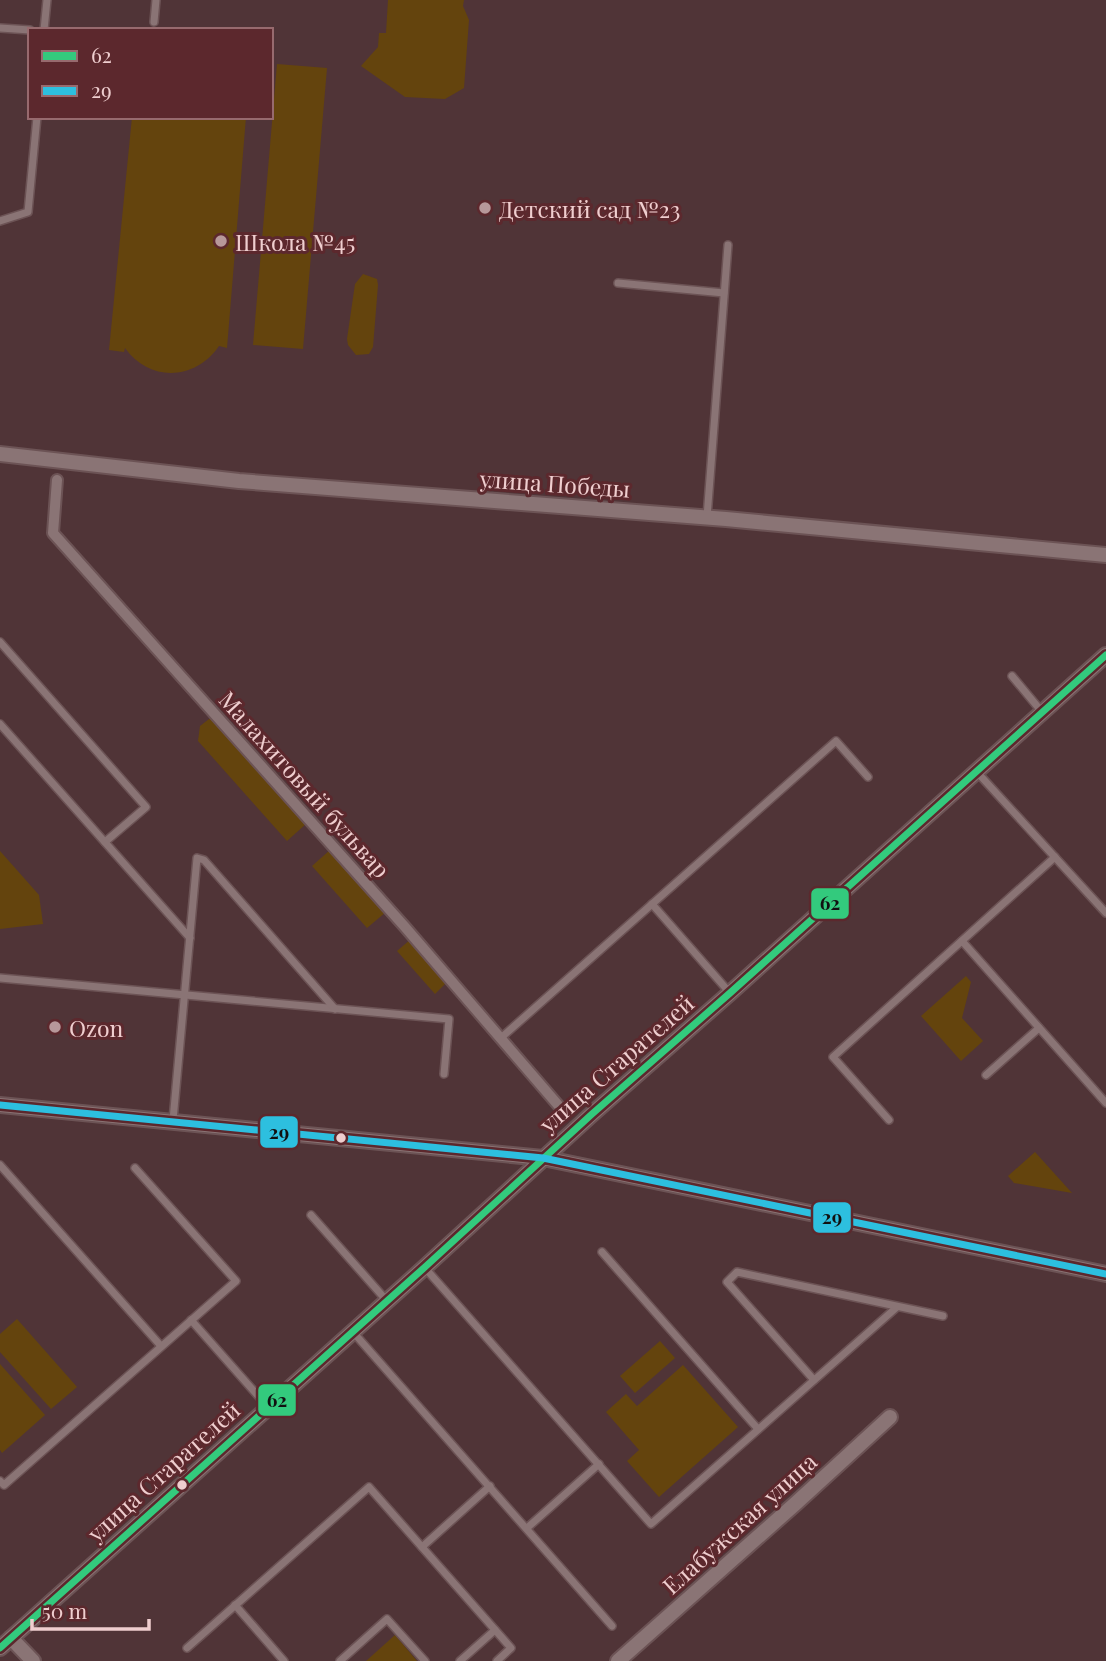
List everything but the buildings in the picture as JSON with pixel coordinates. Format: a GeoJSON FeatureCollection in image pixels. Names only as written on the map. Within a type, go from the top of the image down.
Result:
{"type":"FeatureCollection","features":[{"type":"Feature","properties":{"kind":"street","name":"улица Победы"},"geometry":{"type":"LineString","coordinates":[[0,454],[239,481],[707,517],[1106,555]]}},
{"type":"Feature","properties":{"kind":"street","name":"Малахитовый бульвар"},"geometry":{"type":"LineString","coordinates":[[57,481],[53,533],[502,1037],[558,1105]]}},
{"type":"Feature","properties":{"kind":"street","name":"улица Старателей"},"geometry":{"type":"LineString","coordinates":[[6,1643],[1106,655]]}},
{"type":"Feature","properties":{"kind":"street"},"geometry":{"type":"LineString","coordinates":[[0,1105],[543,1158],[1106,1274]]}},
{"type":"Feature","properties":{"kind":"street","name":"Елабужская улица"},"geometry":{"type":"LineString","coordinates":[[618,1661],[890,1417]]}},
{"type":"Feature","properties":{"kind":"street"},"geometry":{"type":"LineString","coordinates":[[6,1643],[33,1661]]}},
{"type":"Feature","properties":{"kind":"lane"},"geometry":{"type":"LineString","coordinates":[[44,28],[47,0]]}},
{"type":"Feature","properties":{"kind":"lane"},"geometry":{"type":"LineString","coordinates":[[154,22],[156,0]]}},
{"type":"Feature","properties":{"kind":"lane"},"geometry":{"type":"LineString","coordinates":[[0,28],[28,30]]}},
{"type":"Feature","properties":{"kind":"lane"},"geometry":{"type":"LineString","coordinates":[[0,221],[28,212],[37,119]]}},
{"type":"Feature","properties":{"kind":"lane"},"geometry":{"type":"LineString","coordinates":[[707,517],[728,245]]}},
{"type":"Feature","properties":{"kind":"lane"},"geometry":{"type":"LineString","coordinates":[[618,283],[724,293]]}},
{"type":"Feature","properties":{"kind":"lane"},"geometry":{"type":"LineString","coordinates":[[0,642],[146,807],[105,842]]}},
{"type":"Feature","properties":{"kind":"lane"},"geometry":{"type":"LineString","coordinates":[[1012,676],[1042,712]]}},
{"type":"Feature","properties":{"kind":"lane"},"geometry":{"type":"LineString","coordinates":[[0,723],[190,938]]}},
{"type":"Feature","properties":{"kind":"lane"},"geometry":{"type":"LineString","coordinates":[[502,1037],[836,741],[868,777]]}},
{"type":"Feature","properties":{"kind":"lane"},"geometry":{"type":"LineString","coordinates":[[976,770],[1106,913]]}},
{"type":"Feature","properties":{"kind":"lane"},"geometry":{"type":"LineString","coordinates":[[889,1120],[833,1057],[1055,857]]}},
{"type":"Feature","properties":{"kind":"lane"},"geometry":{"type":"LineString","coordinates":[[173,1120],[197,858],[204,860],[335,1009]]}},
{"type":"Feature","properties":{"kind":"lane"},"geometry":{"type":"LineString","coordinates":[[652,904],[730,993]]}},
{"type":"Feature","properties":{"kind":"lane"},"geometry":{"type":"LineString","coordinates":[[962,941],[1106,1103]]}},
{"type":"Feature","properties":{"kind":"lane"},"geometry":{"type":"LineString","coordinates":[[0,978],[449,1019],[444,1074]]}},
{"type":"Feature","properties":{"kind":"lane"},"geometry":{"type":"LineString","coordinates":[[986,1075],[1039,1028]]}},
{"type":"Feature","properties":{"kind":"lane"},"geometry":{"type":"LineString","coordinates":[[0,1165],[161,1346]]}},
{"type":"Feature","properties":{"kind":"lane"},"geometry":{"type":"LineString","coordinates":[[0,1481],[4,1485],[236,1281],[135,1168]]}},
{"type":"Feature","properties":{"kind":"lane"},"geometry":{"type":"LineString","coordinates":[[311,1215],[387,1301]]}},
{"type":"Feature","properties":{"kind":"lane"},"geometry":{"type":"LineString","coordinates":[[601,1252],[758,1429]]}},
{"type":"Feature","properties":{"kind":"lane"},"geometry":{"type":"LineString","coordinates":[[425,1267],[651,1524],[897,1307]]}},
{"type":"Feature","properties":{"kind":"lane"},"geometry":{"type":"LineString","coordinates":[[814,1380],[727,1282],[737,1272],[943,1316]]}},
{"type":"Feature","properties":{"kind":"lane"},"geometry":{"type":"LineString","coordinates":[[191,1320],[268,1408]]}},
{"type":"Feature","properties":{"kind":"lane"},"geometry":{"type":"LineString","coordinates":[[353,1331],[612,1626]]}},
{"type":"Feature","properties":{"kind":"lane"},"geometry":{"type":"LineString","coordinates":[[527,1528],[599,1464]]}},
{"type":"Feature","properties":{"kind":"lane"},"geometry":{"type":"LineString","coordinates":[[422,1547],[490,1486]]}},
{"type":"Feature","properties":{"kind":"lane"},"geometry":{"type":"LineString","coordinates":[[187,1648],[369,1487],[512,1648],[497,1661]]}},
{"type":"Feature","properties":{"kind":"lane"},"geometry":{"type":"LineString","coordinates":[[235,1605],[284,1661]]}},
{"type":"Feature","properties":{"kind":"lane"},"geometry":{"type":"LineString","coordinates":[[340,1661],[387,1619],[425,1661]]}},
{"type":"Feature","properties":{"kind":"lane"},"geometry":{"type":"LineString","coordinates":[[460,1661],[495,1630]]}},
{"type":"Feature","properties":{"kind":"shaded area"},"geometry":{"type":"Polygon","coordinates":[[[388,0],[464,0],[463,6],[469,20],[464,88],[445,99],[405,97],[361,66],[378,47],[379,33],[386,33],[388,0]]]}},
{"type":"Feature","properties":{"kind":"shaded area"},"geometry":{"type":"Polygon","coordinates":[[[277,64],[327,68],[303,349],[253,345],[277,64]]]}},
{"type":"Feature","properties":{"kind":"shaded area"},"geometry":{"type":"Polygon","coordinates":[[[132,119],[246,119],[227,348],[219,346],[198,366],[173,373],[147,367],[125,348],[124,352],[109,350],[132,119]]]}},
{"type":"Feature","properties":{"kind":"shaded area"},"geometry":{"type":"Polygon","coordinates":[[[363,274],[377,279],[378,285],[373,347],[369,354],[356,355],[347,339],[355,284],[363,274]]]}},
{"type":"Feature","properties":{"kind":"shaded area"},"geometry":{"type":"Polygon","coordinates":[[[213,716],[307,823],[287,841],[198,741],[200,726],[213,716]]]}},
{"type":"Feature","properties":{"kind":"shaded area"},"geometry":{"type":"Polygon","coordinates":[[[330,850],[386,912],[367,928],[312,866],[330,850]]]}},
{"type":"Feature","properties":{"kind":"shaded area"},"geometry":{"type":"Polygon","coordinates":[[[0,851],[39,895],[43,924],[0,929],[0,851]]]}},
{"type":"Feature","properties":{"kind":"shaded area"},"geometry":{"type":"Polygon","coordinates":[[[411,939],[448,981],[435,994],[397,951],[411,939]]]}},
{"type":"Feature","properties":{"kind":"shaded area"},"geometry":{"type":"Polygon","coordinates":[[[966,976],[971,982],[962,1018],[983,1041],[961,1061],[921,1016],[966,976]]]}},
{"type":"Feature","properties":{"kind":"shaded area"},"geometry":{"type":"Polygon","coordinates":[[[1035,1152],[1072,1193],[1014,1183],[1008,1176],[1035,1152]]]}},
{"type":"Feature","properties":{"kind":"shaded area"},"geometry":{"type":"Polygon","coordinates":[[[17,1319],[77,1387],[51,1409],[0,1352],[0,1334],[17,1319]]]}},
{"type":"Feature","properties":{"kind":"shaded area"},"geometry":{"type":"Polygon","coordinates":[[[660,1341],[675,1358],[635,1393],[620,1376],[660,1341]]]}},
{"type":"Feature","properties":{"kind":"shaded area"},"geometry":{"type":"Polygon","coordinates":[[[0,1364],[45,1415],[2,1453],[0,1450],[0,1364]]]}},
{"type":"Feature","properties":{"kind":"shaded area"},"geometry":{"type":"Polygon","coordinates":[[[683,1365],[738,1427],[659,1497],[627,1461],[639,1450],[606,1412],[626,1394],[637,1406],[683,1365]]]}},
{"type":"Feature","properties":{"kind":"shaded area"},"geometry":{"type":"Polygon","coordinates":[[[395,1635],[417,1661],[366,1661],[395,1635]]]}},
{"type":"Feature","properties":{"kind":"transit line","name":"62"},"geometry":{"type":"LineString","coordinates":[[0,1648],[1106,655]]}},
{"type":"Feature","properties":{"kind":"transit line","name":"29"},"geometry":{"type":"LineString","coordinates":[[0,1105],[543,1158],[1106,1274]]}},
{"type":"Feature","properties":{"kind":"place","name":"Детский сад №23"},"geometry":{"type":"Point","coordinates":[485,208]}},
{"type":"Feature","properties":{"kind":"place","name":"Школа №45"},"geometry":{"type":"Point","coordinates":[221,241]}},
{"type":"Feature","properties":{"kind":"place","name":"Ozon"},"geometry":{"type":"Point","coordinates":[55,1027]}}]}
